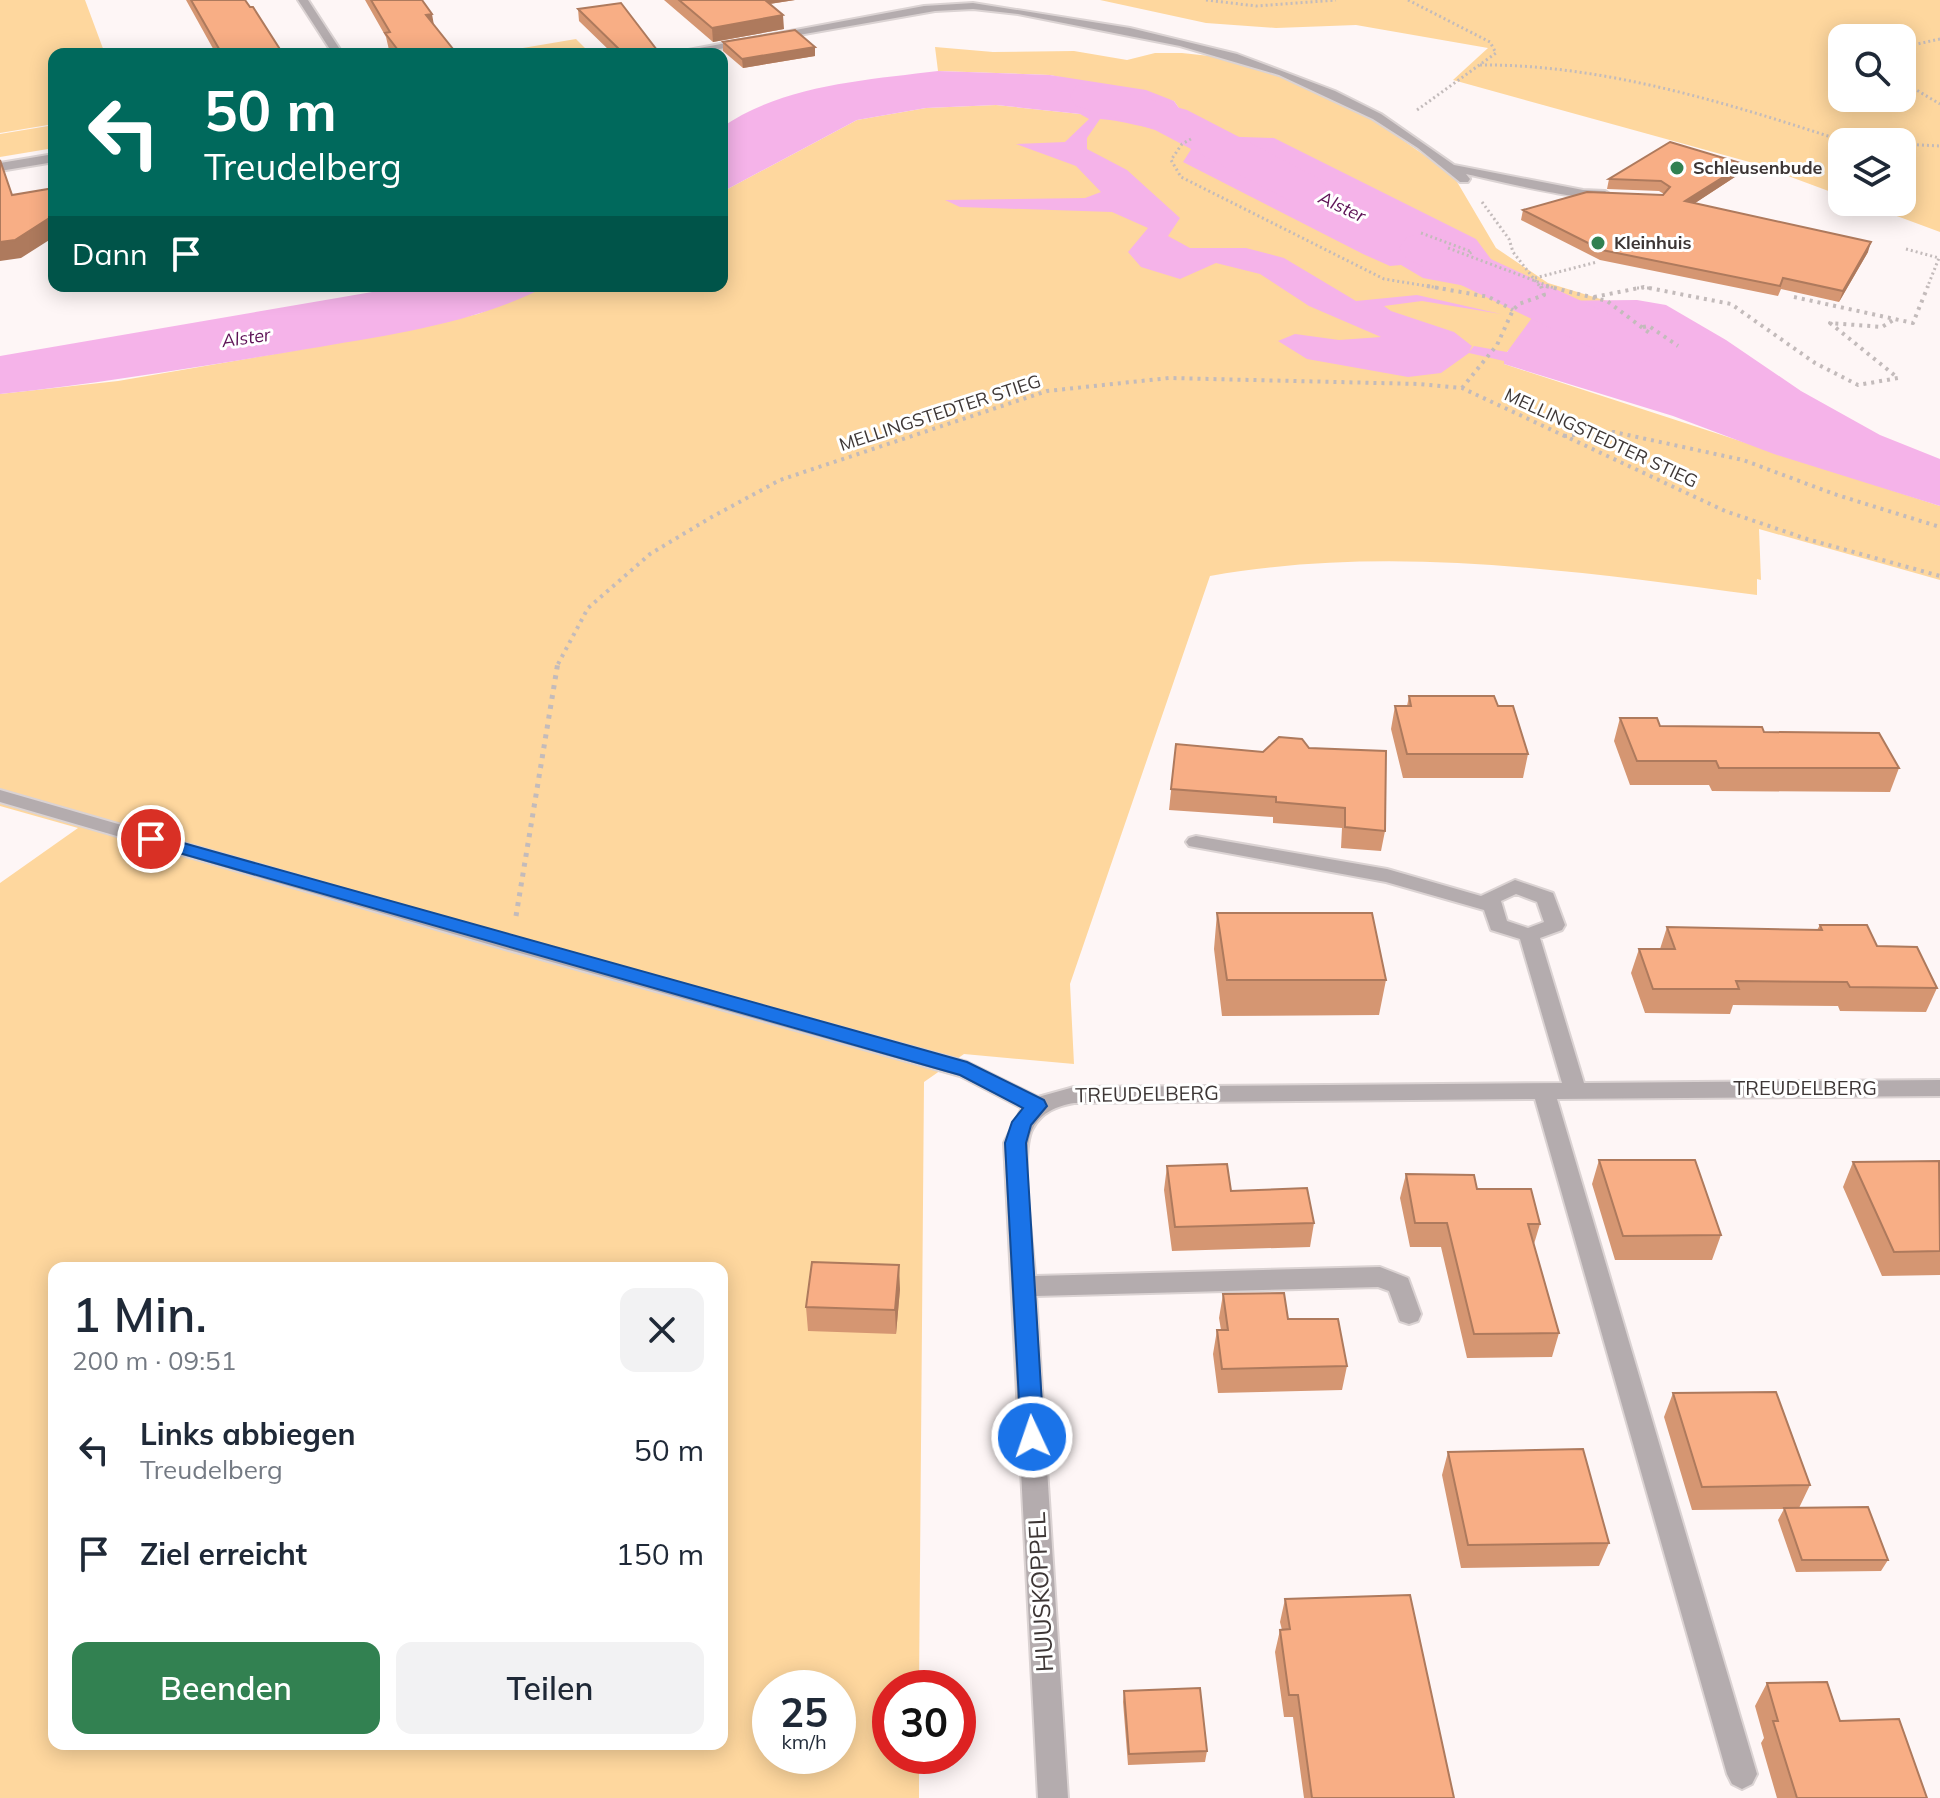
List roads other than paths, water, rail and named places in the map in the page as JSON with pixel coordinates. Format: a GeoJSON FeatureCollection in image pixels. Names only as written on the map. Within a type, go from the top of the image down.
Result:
{"type":"FeatureCollection","features":[{"type":"Feature","properties":{"kind":"street"},"geometry":{"type":"LineString","coordinates":[[303,0],[334,48]]}},
{"type":"Feature","properties":{"kind":"street"},"geometry":{"type":"LineString","coordinates":[[919,0],[931,10]]}},
{"type":"Feature","properties":{"kind":"street"},"geometry":{"type":"LineString","coordinates":[[707,48],[957,6],[1037,16],[1222,52],[1323,88],[1384,120],[1464,179]]}},
{"type":"Feature","properties":{"kind":"street"},"geometry":{"type":"LineString","coordinates":[[0,167],[48,159]]}},
{"type":"Feature","properties":{"kind":"street"},"geometry":{"type":"LineString","coordinates":[[1452,168],[1583,194],[1622,195]]}},
{"type":"Feature","properties":{"kind":"street"},"geometry":{"type":"LineString","coordinates":[[0,796],[512,944],[967,1070],[1037,1106]]}},
{"type":"Feature","properties":{"kind":"street"},"geometry":{"type":"LineString","coordinates":[[1196,842],[1387,876],[1492,906]]}},
{"type":"Feature","properties":{"kind":"street"},"geometry":{"type":"LineString","coordinates":[[1515,887],[1546,898],[1555,925],[1529,935],[1498,925],[1490,898],[1515,887]]}},
{"type":"Feature","properties":{"kind":"street"},"geometry":{"type":"LineString","coordinates":[[1529,935],[1575,1089]]}},
{"type":"Feature","properties":{"kind":"street","name":"TREUDELBERG"},"geometry":{"type":"LineString","coordinates":[[1037,1106],[1074,1095],[1940,1088]]}},
{"type":"Feature","properties":{"kind":"street"},"geometry":{"type":"LineString","coordinates":[[1543,1090],[1742,1774]]}},
{"type":"Feature","properties":{"kind":"street","name":"HUUSKOPPEL"},"geometry":{"type":"LineString","coordinates":[[1037,1106],[1022,1122],[1015,1143],[1053,1798]]}},
{"type":"Feature","properties":{"kind":"street"},"geometry":{"type":"LineString","coordinates":[[1024,1286],[1380,1277],[1399,1285],[1409,1314]]}},
{"type":"Feature","properties":{"kind":"water"},"geometry":{"type":"Polygon","coordinates":[[[938,71],[1050,75],[1146,90],[1174,101],[1186,118],[1204,130],[1167,131],[1100,119],[1087,138],[1087,149],[1127,170],[1180,218],[1168,236],[1190,248],[1246,248],[1284,258],[1356,301],[1417,295],[1501,314],[1422,301],[1384,306],[1454,332],[1472,346],[1469,352],[1474,346],[1507,352],[1537,311],[1528,305],[1534,301],[1637,300],[1666,305],[1726,340],[1801,391],[1880,435],[1940,459],[1940,506],[1774,454],[1673,416],[1504,364],[1504,361],[1469,353],[1441,373],[1408,377],[1307,359],[1278,341],[1295,334],[1339,340],[1381,337],[1309,306],[1260,274],[1216,263],[1180,279],[1141,267],[1128,252],[1148,228],[1112,212],[960,207],[945,200],[1085,198],[1101,192],[1076,166],[1016,144],[1065,142],[1089,119],[1080,114],[996,105],[926,108],[857,120],[728,189],[728,124],[771,102],[798,93],[938,71]]]}},
{"type":"Feature","properties":{"kind":"water"},"geometry":{"type":"Polygon","coordinates":[[[1212,136],[1274,138],[1476,239],[1505,278],[1537,294],[1518,301],[1492,291],[1423,278],[1401,265],[1390,266],[1363,254],[1183,162],[1197,140],[1212,136]]]}},
{"type":"Feature","properties":{"kind":"water"},"geometry":{"type":"Polygon","coordinates":[[[372,292],[534,292],[490,310],[399,333],[154,374],[0,394],[0,356],[372,292]]]}},
{"type":"Feature","properties":{"kind":"waterway","name":"Alster"},"geometry":{"type":"LineString","coordinates":[[1092,96],[1171,120],[1303,189]]}},
{"type":"Feature","properties":{"kind":"waterway","name":"Alster"},"geometry":{"type":"LineString","coordinates":[[1425,248],[1635,347]]}},
{"type":"Feature","properties":{"kind":"place","name":"Schleusenbude"},"geometry":{"type":"Point","coordinates":[1677,168]}},
{"type":"Feature","properties":{"kind":"place","name":"Kleinhuis"},"geometry":{"type":"Point","coordinates":[1598,243]}}]}
